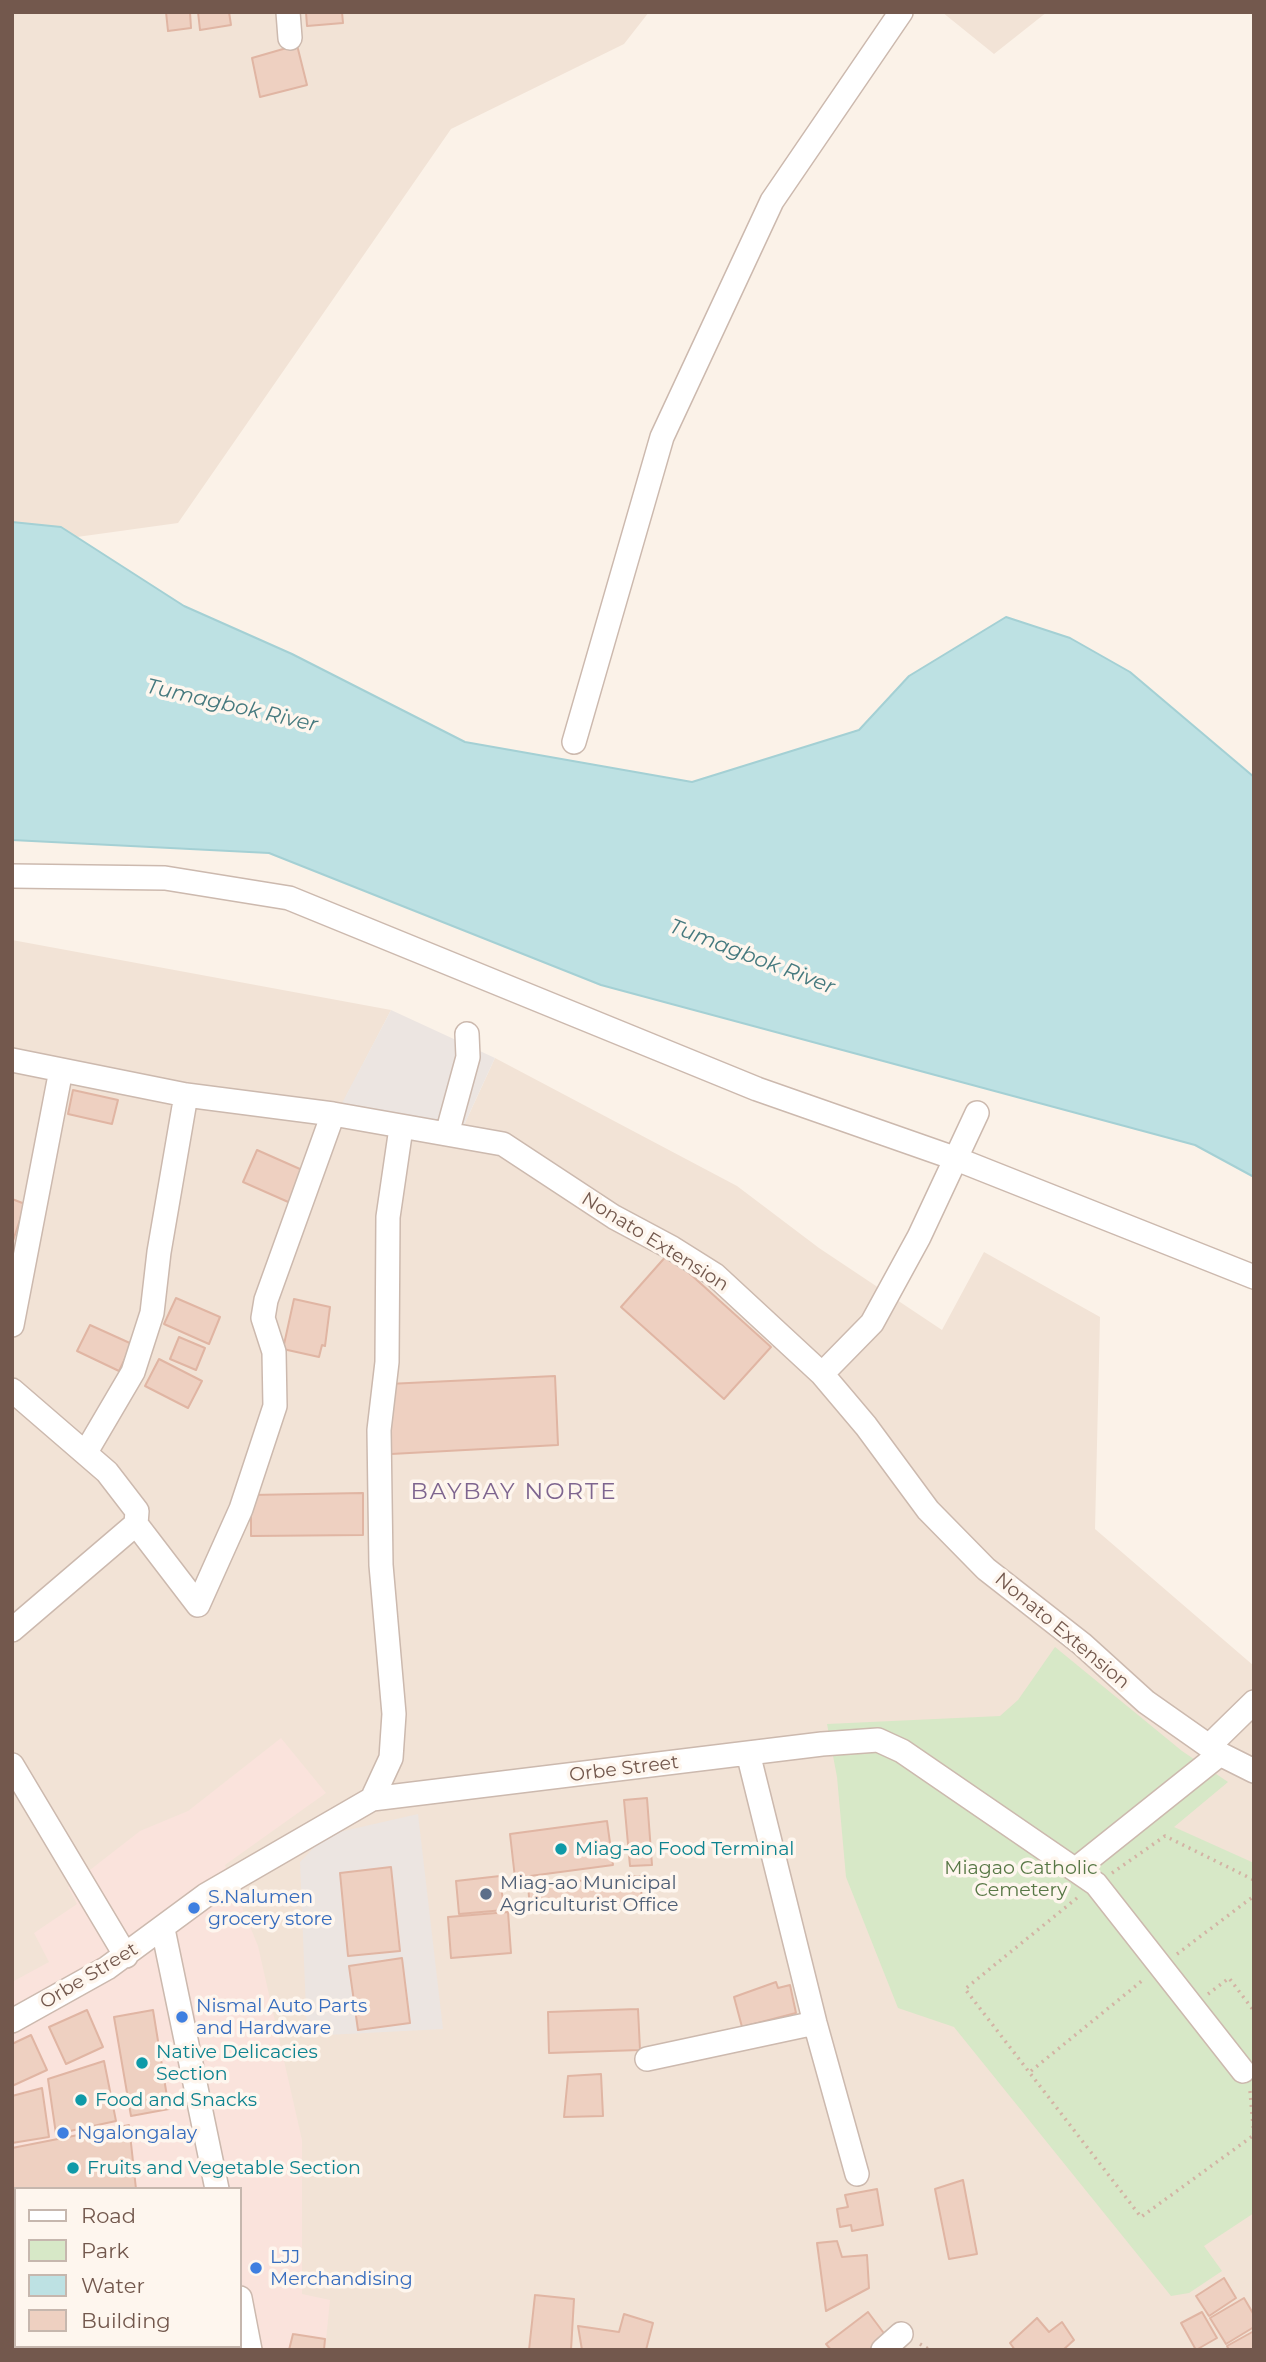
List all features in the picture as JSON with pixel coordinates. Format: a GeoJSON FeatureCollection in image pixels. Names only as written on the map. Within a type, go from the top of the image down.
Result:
{"type":"FeatureCollection","features":[{"type":"Feature","properties":{"kind":"street"},"geometry":{"type":"LineString","coordinates":[[288,12],[290,38]]}},
{"type":"Feature","properties":{"kind":"street"},"geometry":{"type":"LineString","coordinates":[[574,742],[662,437],[772,201],[901,12]]}},
{"type":"Feature","properties":{"kind":"street"},"geometry":{"type":"LineString","coordinates":[[12,876],[164,878],[289,898],[757,1088],[954,1158],[1254,1278]]}},
{"type":"Feature","properties":{"kind":"street"},"geometry":{"type":"LineString","coordinates":[[447,1134],[468,1058],[467,1034]]}},
{"type":"Feature","properties":{"kind":"street","name":"Nonato Extension"},"geometry":{"type":"LineString","coordinates":[[12,1060],[186,1095],[332,1114],[503,1144],[614,1217],[715,1275],[822,1374],[866,1426],[928,1510],[986,1569],[1082,1644],[1146,1702],[1214,1750],[1254,1771]]}},
{"type":"Feature","properties":{"kind":"street"},"geometry":{"type":"LineString","coordinates":[[12,1325],[61,1070]]}},
{"type":"Feature","properties":{"kind":"street"},"geometry":{"type":"LineString","coordinates":[[86,1452],[133,1372],[152,1313],[159,1252],[186,1095]]}},
{"type":"Feature","properties":{"kind":"street"},"geometry":{"type":"LineString","coordinates":[[822,1374],[872,1323],[919,1237],[977,1113]]}},
{"type":"Feature","properties":{"kind":"street"},"geometry":{"type":"LineString","coordinates":[[12,1390],[107,1472],[136,1511],[136,1524],[198,1605],[241,1509],[275,1406],[274,1352],[263,1318],[266,1300],[332,1114]]}},
{"type":"Feature","properties":{"kind":"street"},"geometry":{"type":"LineString","coordinates":[[373,1799],[391,1758],[394,1714],[381,1564],[379,1430],[387,1362],[387,1217],[401,1128]]}},
{"type":"Feature","properties":{"kind":"street"},"geometry":{"type":"LineString","coordinates":[[12,1630],[136,1524]]}},
{"type":"Feature","properties":{"kind":"street"},"geometry":{"type":"LineString","coordinates":[[1076,1869],[1214,1750],[1254,1702]]}},
{"type":"Feature","properties":{"kind":"street","name":"Orbe Street"},"geometry":{"type":"LineString","coordinates":[[12,2021],[126,1955],[206,1895],[373,1799],[748,1753],[878,1740],[902,1751],[1096,1884],[1243,2071]]}},
{"type":"Feature","properties":{"kind":"street"},"geometry":{"type":"LineString","coordinates":[[748,1753],[815,2023],[858,2174]]}},
{"type":"Feature","properties":{"kind":"street"},"geometry":{"type":"LineString","coordinates":[[12,1765],[126,1955]]}},
{"type":"Feature","properties":{"kind":"street"},"geometry":{"type":"LineString","coordinates":[[168,1925],[217,2187]]}},
{"type":"Feature","properties":{"kind":"street"},"geometry":{"type":"LineString","coordinates":[[647,2059],[815,2023]]}},
{"type":"Feature","properties":{"kind":"street"},"geometry":{"type":"LineString","coordinates":[[242,2308],[250,2350]]}},
{"type":"Feature","properties":{"kind":"street"},"geometry":{"type":"LineString","coordinates":[[883,2350],[901,2334]]}},
{"type":"Feature","properties":{"kind":"path"},"geometry":{"type":"LineString","coordinates":[[1243,2071],[1251,2094],[1253,2136],[1141,2217],[1031,2071],[965,1989],[1025,1937],[1165,1836],[1254,1880]]}},
{"type":"Feature","properties":{"kind":"path"},"geometry":{"type":"LineString","coordinates":[[1031,2071],[1161,1965],[1254,1896]]}},
{"type":"Feature","properties":{"kind":"path"},"geometry":{"type":"LineString","coordinates":[[1193,2006],[1229,1978],[1254,2011]]}},
{"type":"Feature","properties":{"kind":"shaded area"},"geometry":{"type":"Polygon","coordinates":[[[12,12],[649,12],[624,44],[451,129],[178,523],[12,546],[12,12]]]}},
{"type":"Feature","properties":{"kind":"shaded area"},"geometry":{"type":"Polygon","coordinates":[[[942,12],[1047,12],[994,54],[942,12]]]}},
{"type":"Feature","properties":{"kind":"shaded area"},"geometry":{"type":"Polygon","coordinates":[[[12,940],[391,1010],[333,1122],[458,1138],[495,1058],[737,1186],[819,1248],[942,1330],[984,1252],[1100,1317],[1095,1529],[1254,1666],[1254,2350],[12,2350],[12,940]]]}},
{"type":"Feature","properties":{"kind":"shaded area"},"geometry":{"type":"Polygon","coordinates":[[[391,1010],[495,1058],[458,1138],[400,1139],[332,1122],[391,1010]]]}},
{"type":"Feature","properties":{"kind":"shaded area"},"geometry":{"type":"Polygon","coordinates":[[[281,1738],[326,1793],[225,1865],[258,1946],[302,2140],[302,2294],[330,2300],[325,2350],[12,2350],[12,1982],[49,1962],[34,1933],[77,1904],[68,1887],[140,1831],[188,1811],[281,1738]]]}},
{"type":"Feature","properties":{"kind":"shaded area"},"geometry":{"type":"Polygon","coordinates":[[[418,1814],[443,2029],[307,2036],[300,1862],[326,1835],[418,1814]]]}},
{"type":"Feature","properties":{"kind":"green space","name":"Miagao Catholic Cemetery"},"geometry":{"type":"Polygon","coordinates":[[[1055,1647],[1182,1751],[1228,1782],[1174,1827],[1254,1863],[1254,2213],[1204,2246],[1222,2271],[1189,2293],[1171,2296],[954,2027],[898,2008],[846,1877],[837,1777],[827,1724],[1000,1716],[1018,1700],[1055,1647]]]}},
{"type":"Feature","properties":{"kind":"water","name":"Tumagbok River"},"geometry":{"type":"Polygon","coordinates":[[[12,522],[61,527],[184,606],[292,654],[465,742],[692,782],[859,730],[909,676],[1006,617],[1070,638],[1130,672],[1254,777],[1254,1177],[1195,1145],[601,985],[269,853],[12,840],[12,522]]]}},
{"type":"Feature","properties":{"kind":"building"},"geometry":{"type":"Polygon","coordinates":[[[166,12],[190,12],[191,28],[168,31],[166,12]]]}},
{"type":"Feature","properties":{"kind":"building"},"geometry":{"type":"Polygon","coordinates":[[[198,12],[229,12],[231,25],[200,30],[198,12]]]}},
{"type":"Feature","properties":{"kind":"building"},"geometry":{"type":"Polygon","coordinates":[[[306,12],[342,12],[343,23],[307,26],[306,12]]]}},
{"type":"Feature","properties":{"kind":"building"},"geometry":{"type":"Polygon","coordinates":[[[297,45],[307,85],[260,97],[252,58],[297,45]]]}},
{"type":"Feature","properties":{"kind":"building"},"geometry":{"type":"Polygon","coordinates":[[[73,1090],[118,1100],[112,1124],[68,1114],[73,1090]]]}},
{"type":"Feature","properties":{"kind":"building"},"geometry":{"type":"Polygon","coordinates":[[[257,1150],[309,1173],[295,1205],[243,1182],[257,1150]]]}},
{"type":"Feature","properties":{"kind":"building"},"geometry":{"type":"Polygon","coordinates":[[[12,1199],[25,1204],[12,1244],[12,1199]]]}},
{"type":"Feature","properties":{"kind":"building"},"geometry":{"type":"Polygon","coordinates":[[[668,1254],[771,1347],[724,1399],[621,1307],[668,1254]]]}},
{"type":"Feature","properties":{"kind":"building"},"geometry":{"type":"Polygon","coordinates":[[[176,1298],[220,1317],[209,1344],[164,1324],[176,1298]]]}},
{"type":"Feature","properties":{"kind":"building"},"geometry":{"type":"Polygon","coordinates":[[[294,1299],[330,1307],[325,1346],[322,1345],[319,1357],[283,1349],[294,1299]]]}},
{"type":"Feature","properties":{"kind":"building"},"geometry":{"type":"Polygon","coordinates":[[[90,1325],[132,1344],[119,1371],[77,1351],[90,1325]]]}},
{"type":"Feature","properties":{"kind":"building"},"geometry":{"type":"Polygon","coordinates":[[[179,1337],[205,1348],[196,1370],[170,1359],[179,1337]]]}},
{"type":"Feature","properties":{"kind":"building"},"geometry":{"type":"Polygon","coordinates":[[[159,1359],[202,1381],[188,1408],[145,1386],[159,1359]]]}},
{"type":"Feature","properties":{"kind":"building"},"geometry":{"type":"Polygon","coordinates":[[[555,1376],[558,1445],[391,1454],[388,1384],[555,1376]]]}},
{"type":"Feature","properties":{"kind":"building"},"geometry":{"type":"Polygon","coordinates":[[[363,1493],[363,1535],[251,1536],[251,1495],[363,1493]]]}},
{"type":"Feature","properties":{"kind":"building"},"geometry":{"type":"Polygon","coordinates":[[[647,1798],[652,1865],[630,1866],[624,1800],[647,1798]]]}},
{"type":"Feature","properties":{"kind":"building","name":"Miag-ao Food Terminal"},"geometry":{"type":"Polygon","coordinates":[[[607,1821],[613,1865],[515,1878],[510,1834],[607,1821]]]}},
{"type":"Feature","properties":{"kind":"building"},"geometry":{"type":"Polygon","coordinates":[[[391,1867],[400,1951],[348,1956],[340,1873],[391,1867]]]}},
{"type":"Feature","properties":{"kind":"building"},"geometry":{"type":"Polygon","coordinates":[[[500,1876],[504,1910],[459,1914],[456,1881],[500,1876]]]}},
{"type":"Feature","properties":{"kind":"building"},"geometry":{"type":"Polygon","coordinates":[[[640,1876],[642,1900],[530,1909],[528,1885],[640,1876]]]}},
{"type":"Feature","properties":{"kind":"building"},"geometry":{"type":"Polygon","coordinates":[[[508,1912],[511,1953],[451,1958],[448,1917],[508,1912]]]}},
{"type":"Feature","properties":{"kind":"building"},"geometry":{"type":"Polygon","coordinates":[[[402,1958],[410,2023],[358,2030],[349,1966],[402,1958]]]}},
{"type":"Feature","properties":{"kind":"building"},"geometry":{"type":"Polygon","coordinates":[[[776,1982],[778,1988],[790,1985],[796,2013],[742,2027],[734,1997],[776,1982]]]}},
{"type":"Feature","properties":{"kind":"building"},"geometry":{"type":"Polygon","coordinates":[[[638,2009],[640,2050],[549,2053],[548,2012],[638,2009]]]}},
{"type":"Feature","properties":{"kind":"building"},"geometry":{"type":"Polygon","coordinates":[[[87,2010],[103,2047],[66,2064],[49,2027],[87,2010]]]}},
{"type":"Feature","properties":{"kind":"building","name":"Native Delicacies Section"},"geometry":{"type":"Polygon","coordinates":[[[153,2010],[169,2109],[131,2116],[114,2017],[153,2010]]]}},
{"type":"Feature","properties":{"kind":"building"},"geometry":{"type":"Polygon","coordinates":[[[31,2035],[47,2070],[12,2086],[12,2044],[31,2035]]]}},
{"type":"Feature","properties":{"kind":"building","name":"Food and Snacks"},"geometry":{"type":"Polygon","coordinates":[[[104,2061],[116,2121],[56,2134],[48,2079],[104,2061]]]}},
{"type":"Feature","properties":{"kind":"building"},"geometry":{"type":"Polygon","coordinates":[[[601,2074],[603,2116],[564,2117],[568,2076],[601,2074]]]}},
{"type":"Feature","properties":{"kind":"building"},"geometry":{"type":"Polygon","coordinates":[[[42,2088],[49,2137],[12,2143],[12,2096],[42,2088]]]}},
{"type":"Feature","properties":{"kind":"building","name":"Fruits and Vegetable Section"},"geometry":{"type":"Polygon","coordinates":[[[129,2125],[136,2187],[14,2187],[14,2213],[12,2148],[129,2125]]]}},
{"type":"Feature","properties":{"kind":"building"},"geometry":{"type":"Polygon","coordinates":[[[963,2180],[977,2254],[949,2259],[935,2189],[963,2180]]]}},
{"type":"Feature","properties":{"kind":"building"},"geometry":{"type":"Polygon","coordinates":[[[877,2189],[883,2225],[852,2231],[851,2225],[840,2227],[837,2209],[848,2207],[845,2195],[877,2189]]]}},
{"type":"Feature","properties":{"kind":"building"},"geometry":{"type":"Polygon","coordinates":[[[837,2241],[842,2257],[867,2255],[869,2288],[826,2311],[817,2243],[837,2241]]]}},
{"type":"Feature","properties":{"kind":"building"},"geometry":{"type":"Polygon","coordinates":[[[12,2269],[14,2326],[12,2326],[12,2269]]]}},
{"type":"Feature","properties":{"kind":"building"},"geometry":{"type":"Polygon","coordinates":[[[1224,2278],[1236,2298],[1209,2316],[1196,2296],[1224,2278]]]}},
{"type":"Feature","properties":{"kind":"building"},"geometry":{"type":"Polygon","coordinates":[[[535,2295],[574,2299],[571,2350],[529,2350],[535,2295]]]}},
{"type":"Feature","properties":{"kind":"building"},"geometry":{"type":"Polygon","coordinates":[[[1244,2298],[1254,2315],[1254,2327],[1226,2344],[1210,2318],[1244,2298]]]}},
{"type":"Feature","properties":{"kind":"building"},"geometry":{"type":"Polygon","coordinates":[[[868,2312],[889,2340],[876,2350],[831,2350],[826,2344],[868,2312]]]}},
{"type":"Feature","properties":{"kind":"building"},"geometry":{"type":"Polygon","coordinates":[[[1202,2312],[1217,2338],[1196,2350],[1181,2323],[1202,2312]]]}},
{"type":"Feature","properties":{"kind":"building"},"geometry":{"type":"Polygon","coordinates":[[[624,2314],[653,2323],[646,2350],[582,2350],[578,2326],[619,2332],[624,2314]]]}},
{"type":"Feature","properties":{"kind":"building"},"geometry":{"type":"Polygon","coordinates":[[[1037,2318],[1049,2332],[1062,2322],[1074,2340],[1063,2350],[1015,2350],[1010,2343],[1037,2318]]]}},
{"type":"Feature","properties":{"kind":"building"},"geometry":{"type":"Polygon","coordinates":[[[1254,2331],[1254,2350],[1229,2350],[1227,2346],[1254,2331]]]}},
{"type":"Feature","properties":{"kind":"building"},"geometry":{"type":"Polygon","coordinates":[[[293,2334],[325,2339],[324,2350],[289,2350],[293,2334]]]}},
{"type":"Feature","properties":{"kind":"place","name":"Miag-ao Food Terminal"},"geometry":{"type":"Point","coordinates":[561,1849]}},
{"type":"Feature","properties":{"kind":"place","name":"Miag-ao Municipal Agriculturist Office"},"geometry":{"type":"Point","coordinates":[486,1894]}},
{"type":"Feature","properties":{"kind":"place","name":"S.Nalumen grocery store"},"geometry":{"type":"Point","coordinates":[194,1908]}},
{"type":"Feature","properties":{"kind":"place","name":"Nismal Auto Parts and Hardware"},"geometry":{"type":"Point","coordinates":[182,2017]}},
{"type":"Feature","properties":{"kind":"place","name":"Native Delicacies Section"},"geometry":{"type":"Point","coordinates":[142,2063]}},
{"type":"Feature","properties":{"kind":"place","name":"Food and Snacks"},"geometry":{"type":"Point","coordinates":[81,2100]}},
{"type":"Feature","properties":{"kind":"place","name":"Ngalongalay"},"geometry":{"type":"Point","coordinates":[63,2133]}},
{"type":"Feature","properties":{"kind":"place","name":"Fruits and Vegetable Section"},"geometry":{"type":"Point","coordinates":[73,2168]}},
{"type":"Feature","properties":{"kind":"place","name":"LJJ Merchandising"},"geometry":{"type":"Point","coordinates":[256,2268]}},
{"type":"Feature","properties":{"kind":"district","name":"BAYBAY NORTE"},"geometry":{"type":"Point","coordinates":[514,1492]}}]}
